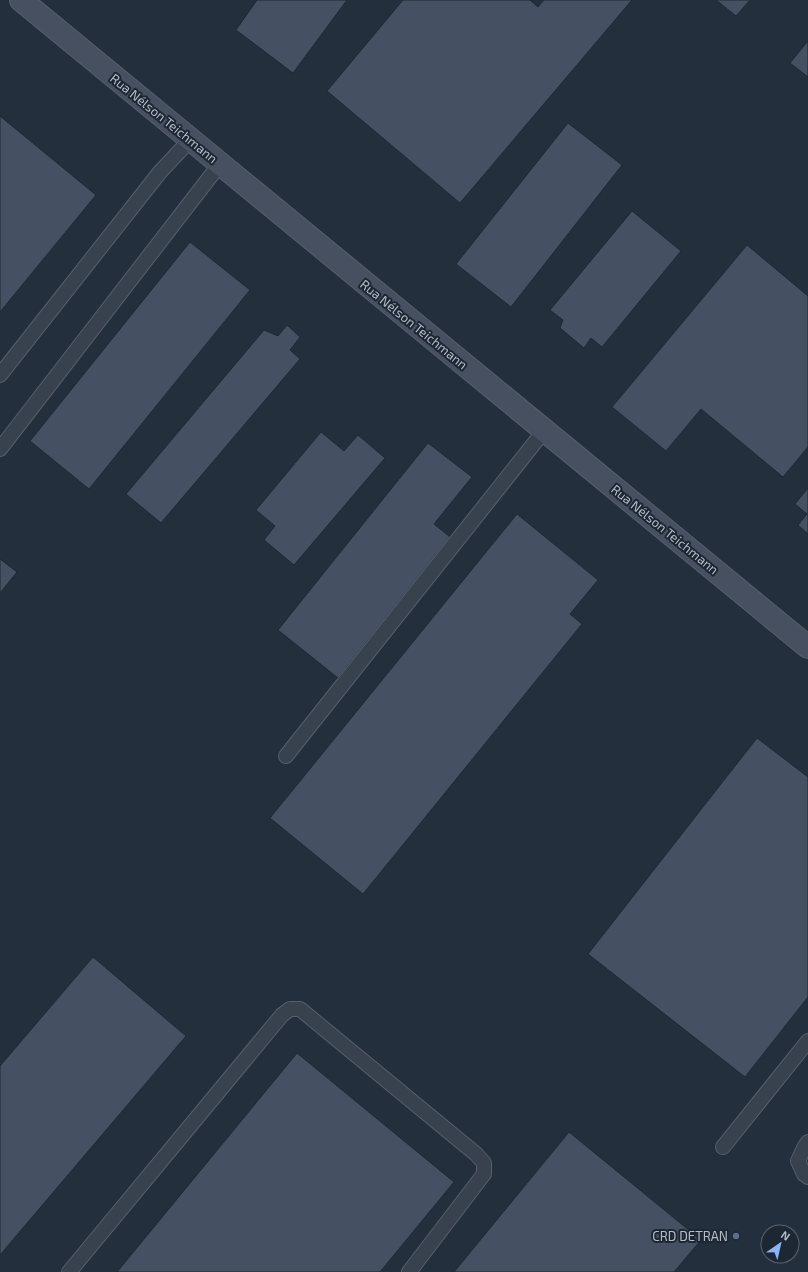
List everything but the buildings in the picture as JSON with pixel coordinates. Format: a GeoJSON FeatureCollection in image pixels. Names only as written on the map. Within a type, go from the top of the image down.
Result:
{"type":"FeatureCollection","features":[{"type":"Feature","properties":{"kind":"main road","name":"Rua Nélson Teichmann"},"geometry":{"type":"LineString","coordinates":[[21,0],[808,647]]}},
{"type":"Feature","properties":{"kind":"lane"},"geometry":{"type":"LineString","coordinates":[[0,375],[160,172],[191,139]]}},
{"type":"Feature","properties":{"kind":"lane"},"geometry":{"type":"LineString","coordinates":[[0,449],[220,164]]}},
{"type":"Feature","properties":{"kind":"lane"},"geometry":{"type":"LineString","coordinates":[[286,756],[544,431]]}},
{"type":"Feature","properties":{"kind":"lane"},"geometry":{"type":"LineString","coordinates":[[68,1272],[282,1015],[290,1009],[300,1009],[476,1154],[484,1163],[484,1174],[409,1272]]}},
{"type":"Feature","properties":{"kind":"lane"},"geometry":{"type":"LineString","coordinates":[[723,1147],[808,1042]]}},
{"type":"Feature","properties":{"kind":"lane"},"geometry":{"type":"LineString","coordinates":[[808,1142],[798,1161],[804,1174],[808,1177]]}},
{"type":"Feature","properties":{"kind":"place","name":"CRD DETRAN"},"geometry":{"type":"Point","coordinates":[736,1236]}}]}
